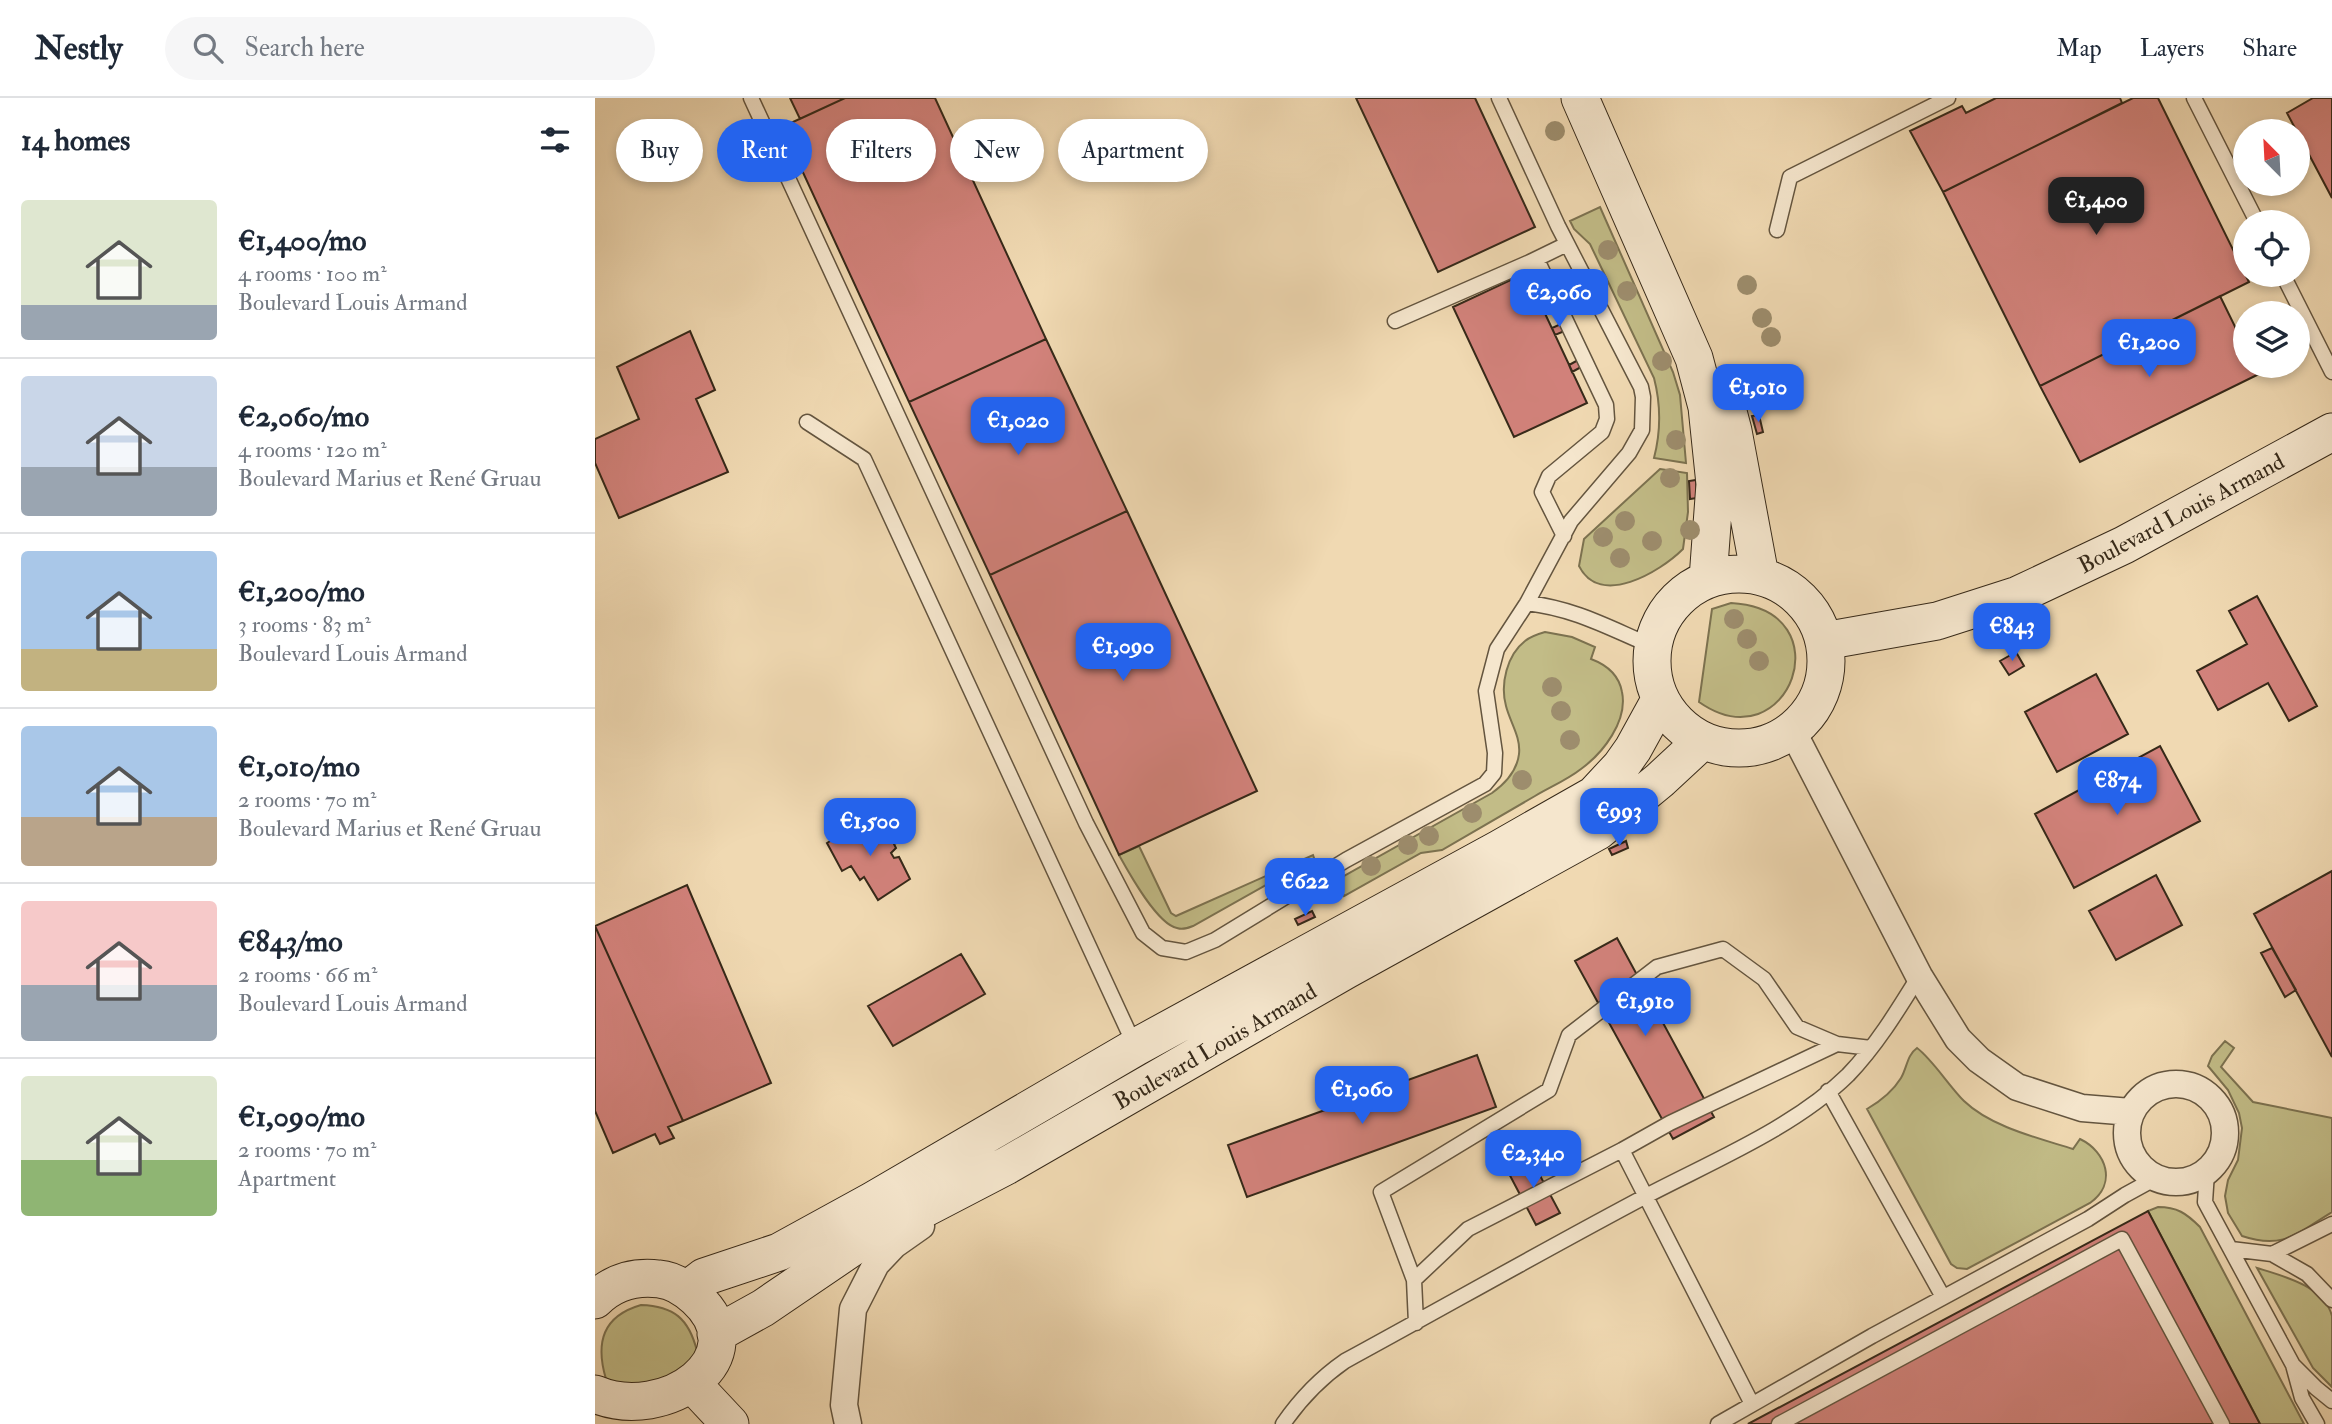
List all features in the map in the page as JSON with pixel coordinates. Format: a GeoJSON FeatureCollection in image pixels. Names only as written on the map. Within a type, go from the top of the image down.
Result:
{"type":"FeatureCollection","features":[{"type":"Feature","properties":{"kind":"main road"},"geometry":{"type":"LineString","coordinates":[[1580,98],[1694,358],[1707,407],[1715,484],[1708,579]]}},
{"type":"Feature","properties":{"kind":"main road"},"geometry":{"type":"LineString","coordinates":[[1601,98],[1711,347],[1733,431],[1760,576]]}},
{"type":"Feature","properties":{"kind":"main road","name":"Boulevard Louis Armand"},"geometry":{"type":"LineString","coordinates":[[1825,642],[1937,621],[2018,595],[2124,545],[2332,432]]}},
{"type":"Feature","properties":{"kind":"main road"},"geometry":{"type":"LineString","coordinates":[[1734,573],[1760,576],[1783,584],[1802,599],[1816,619],[1825,642],[1826,666],[1821,691],[1809,713],[1792,730],[1772,742],[1749,748],[1725,747],[1702,741],[1678,724],[1660,700],[1652,674],[1652,646],[1662,617],[1682,594],[1708,579],[1734,573]]}},
{"type":"Feature","properties":{"kind":"main road","name":"Boulevard Louis Armand"},"geometry":{"type":"LineString","coordinates":[[687,1290],[704,1278],[779,1252],[1136,1047],[1594,795],[1633,749],[1660,700]]}},
{"type":"Feature","properties":{"kind":"main road","name":"Boulevard Louis Armand"},"geometry":{"type":"LineString","coordinates":[[716,1334],[762,1308],[860,1242],[1006,1166],[1533,864],[1598,831],[1702,741]]}},
{"type":"Feature","properties":{"kind":"main road"},"geometry":{"type":"LineString","coordinates":[[595,1395],[604,1404],[623,1414],[644,1417],[665,1415],[684,1406],[700,1392],[711,1374],[716,1354],[716,1334],[710,1317],[700,1302],[687,1290],[665,1279],[641,1277],[617,1283],[596,1297]]}},
{"type":"Feature","properties":{"kind":"main road"},"geometry":{"type":"LineString","coordinates":[[700,1392],[730,1424]]}},
{"type":"Feature","properties":{"kind":"street"},"geometry":{"type":"LineString","coordinates":[[1792,730],[1919,976],[1958,1039],[1979,1060],[2017,1087],[2082,1108],[2131,1112]]}},
{"type":"Feature","properties":{"kind":"street"},"geometry":{"type":"LineString","coordinates":[[2179,1084],[2204,1092],[2215,1102],[2224,1121],[2225,1139],[2220,1156],[2207,1172],[2176,1182],[2156,1178],[2143,1170],[2132,1156],[2127,1137],[2131,1112],[2142,1098],[2160,1087],[2179,1084]]}},
{"type":"Feature","properties":{"kind":"street"},"geometry":{"type":"LineString","coordinates":[[848,1424],[844,1405],[853,1309],[876,1264],[894,1245],[1006,1166]]}},
{"type":"Feature","properties":{"kind":"lane"},"geometry":{"type":"LineString","coordinates":[[751,98],[1086,824],[1143,933],[1162,948],[1186,952],[1215,940],[1346,860],[1485,784],[1494,773],[1495,752],[1486,691],[1497,649],[1527,603],[1571,521],[1629,453],[1642,430],[1641,387],[1567,244],[1499,98]]}},
{"type":"Feature","properties":{"kind":"lane"},"geometry":{"type":"LineString","coordinates":[[1777,230],[1790,177],[1948,98]]}},
{"type":"Feature","properties":{"kind":"lane"},"geometry":{"type":"LineString","coordinates":[[2194,98],[2251,210]]}},
{"type":"Feature","properties":{"kind":"lane"},"geometry":{"type":"LineString","coordinates":[[1395,321],[1567,244]]}},
{"type":"Feature","properties":{"kind":"lane"},"geometry":{"type":"LineString","coordinates":[[1530,262],[1540,266],[1606,405],[1607,419],[1602,432],[1549,476],[1542,492],[1565,536]]}},
{"type":"Feature","properties":{"kind":"lane"},"geometry":{"type":"LineString","coordinates":[[2289,287],[2332,372]]}},
{"type":"Feature","properties":{"kind":"lane"},"geometry":{"type":"LineString","coordinates":[[807,422],[864,459],[1136,1047]]}},
{"type":"Feature","properties":{"kind":"lane"},"geometry":{"type":"LineString","coordinates":[[1527,603],[1556,607],[1590,617],[1652,646]]}},
{"type":"Feature","properties":{"kind":"lane"},"geometry":{"type":"LineString","coordinates":[[1416,1322],[1414,1280],[1381,1192],[1549,1090],[1569,1035],[1657,967],[1723,950],[1764,979],[1797,1027],[1837,1044],[1871,1048]]}},
{"type":"Feature","properties":{"kind":"lane"},"geometry":{"type":"LineString","coordinates":[[1283,1424],[1300,1399],[1345,1361],[1807,1109],[1847,1075],[1871,1048],[1919,976]]}},
{"type":"Feature","properties":{"kind":"lane"},"geometry":{"type":"LineString","coordinates":[[1414,1280],[1468,1229],[1670,1123],[1837,1044]]}},
{"type":"Feature","properties":{"kind":"lane"},"geometry":{"type":"LineString","coordinates":[[1828,1091],[1943,1297]]}},
{"type":"Feature","properties":{"kind":"lane"},"geometry":{"type":"LineString","coordinates":[[1622,1150],[1752,1404]]}},
{"type":"Feature","properties":{"kind":"lane"},"geometry":{"type":"LineString","coordinates":[[2207,1172],[2205,1202],[2293,1364],[2302,1398],[2317,1424]]}},
{"type":"Feature","properties":{"kind":"lane"},"geometry":{"type":"LineString","coordinates":[[1717,1424],[2088,1219],[2156,1178]]}},
{"type":"Feature","properties":{"kind":"lane"},"geometry":{"type":"LineString","coordinates":[[2272,1254],[2332,1224]]}},
{"type":"Feature","properties":{"kind":"lane"},"geometry":{"type":"LineString","coordinates":[[1779,1424],[2122,1239],[2222,1424]]}},
{"type":"Feature","properties":{"kind":"lane"},"geometry":{"type":"LineString","coordinates":[[2231,1249],[2272,1254],[2308,1274],[2332,1300]]}},
{"type":"Feature","properties":{"kind":"lane"},"geometry":{"type":"LineString","coordinates":[[2293,1364],[2332,1401]]}},
{"type":"Feature","properties":{"kind":"shaded area"},"geometry":{"type":"Polygon","coordinates":[[[1600,207],[1673,372],[1680,395],[1686,463],[1654,458],[1659,418],[1654,378],[1590,244],[1574,229],[1570,221],[1600,207]]]}},
{"type":"Feature","properties":{"kind":"shaded area"},"geometry":{"type":"Polygon","coordinates":[[[1660,469],[1687,473],[1688,512],[1683,549],[1646,576],[1630,582],[1601,584],[1589,578],[1579,566],[1584,539],[1660,469]]]}},
{"type":"Feature","properties":{"kind":"shaded area"},"geometry":{"type":"Polygon","coordinates":[[[1731,603],[1766,612],[1787,630],[1795,654],[1792,678],[1779,700],[1758,714],[1731,716],[1699,702],[1712,609],[1731,603]]]}},
{"type":"Feature","properties":{"kind":"shaded area"},"geometry":{"type":"Polygon","coordinates":[[[1545,632],[1572,637],[1595,647],[1591,659],[1607,668],[1618,681],[1623,703],[1621,714],[1605,745],[1589,762],[1564,780],[1442,850],[1421,853],[1344,896],[1337,880],[1492,793],[1510,776],[1518,760],[1519,748],[1504,697],[1507,670],[1519,647],[1530,638],[1545,632]]]}},
{"type":"Feature","properties":{"kind":"shaded area"},"geometry":{"type":"Polygon","coordinates":[[[1139,846],[1171,913],[1176,916],[1313,855],[1314,858],[1193,926],[1181,929],[1169,924],[1152,908],[1119,855],[1139,846]]]}},
{"type":"Feature","properties":{"kind":"shaded area"},"geometry":{"type":"Polygon","coordinates":[[[2225,1041],[2234,1048],[2221,1067],[2253,1102],[2332,1118],[2332,1212],[2290,1237],[2269,1241],[2242,1236],[2228,1213],[2225,1196],[2228,1180],[2238,1160],[2242,1128],[2239,1113],[2228,1090],[2208,1066],[2212,1056],[2225,1041]]]}},
{"type":"Feature","properties":{"kind":"shaded area"},"geometry":{"type":"Polygon","coordinates":[[[1917,1048],[1964,1101],[1987,1118],[2015,1131],[2073,1149],[2080,1139],[2089,1145],[2097,1152],[2105,1169],[2104,1187],[2098,1195],[2090,1203],[1967,1269],[1951,1264],[1867,1109],[1894,1087],[1901,1078],[1911,1054],[1917,1048]]]}},
{"type":"Feature","properties":{"kind":"shaded area"},"geometry":{"type":"Polygon","coordinates":[[[2158,1207],[2181,1212],[2200,1227],[2304,1424],[2260,1424],[2148,1211],[2158,1207]]]}},
{"type":"Feature","properties":{"kind":"shaded area"},"geometry":{"type":"Polygon","coordinates":[[[2257,1268],[2301,1284],[2321,1297],[2328,1306],[2332,1316],[2332,1387],[2313,1368],[2257,1268]]]}},
{"type":"Feature","properties":{"kind":"shaded area"},"geometry":{"type":"Polygon","coordinates":[[[641,1305],[663,1308],[678,1316],[690,1330],[697,1351],[663,1400],[606,1379],[601,1353],[605,1332],[618,1316],[641,1305]]]}},
{"type":"Feature","properties":{"kind":"building"},"geometry":{"type":"Polygon","coordinates":[[[790,98],[845,98],[800,119],[790,98]]]}},
{"type":"Feature","properties":{"kind":"building"},"geometry":{"type":"Polygon","coordinates":[[[845,98],[935,98],[950,131],[950,182],[974,182],[1046,339],[909,402],[807,182],[812,182],[812,119],[799,119],[845,98]]]}},
{"type":"Feature","properties":{"kind":"building"},"geometry":{"type":"Polygon","coordinates":[[[1356,98],[1475,98],[1535,227],[1438,272],[1356,98]]]}},
{"type":"Feature","properties":{"kind":"building"},"geometry":{"type":"Polygon","coordinates":[[[1996,98],[2120,98],[2122,103],[1943,192],[1910,131],[1962,106],[1966,113],[1996,98]]]}},
{"type":"Feature","properties":{"kind":"building"},"geometry":{"type":"Polygon","coordinates":[[[2133,98],[2158,98],[2233,250],[2233,287],[2239,287],[2040,386],[1943,192],[2133,98]]]}},
{"type":"Feature","properties":{"kind":"building"},"geometry":{"type":"Polygon","coordinates":[[[2313,98],[2332,98],[2332,198],[2310,156],[2310,119],[2290,119],[2287,113],[2313,98]]]}},
{"type":"Feature","properties":{"kind":"building"},"geometry":{"type":"Polygon","coordinates":[[[1526,273],[1587,403],[1514,437],[1453,307],[1526,273]]]}},
{"type":"Feature","properties":{"kind":"building"},"geometry":{"type":"Polygon","coordinates":[[[2220,296],[2233,323],[2233,378],[2251,378],[2080,462],[2040,386],[2220,296]]]}},
{"type":"Feature","properties":{"kind":"building"},"geometry":{"type":"Polygon","coordinates":[[[1563,323],[1567,330],[1555,335],[1552,328],[1563,323]]]}},
{"type":"Feature","properties":{"kind":"building"},"geometry":{"type":"Polygon","coordinates":[[[690,331],[715,390],[696,399],[728,472],[619,518],[595,463],[595,439],[639,419],[617,367],[690,331]]]}},
{"type":"Feature","properties":{"kind":"building"},"geometry":{"type":"Polygon","coordinates":[[[1046,339],[1127,511],[990,575],[909,402],[1046,339]]]}},
{"type":"Feature","properties":{"kind":"building"},"geometry":{"type":"Polygon","coordinates":[[[1580,359],[1583,366],[1572,372],[1569,365],[1580,359]]]}},
{"type":"Feature","properties":{"kind":"building"},"geometry":{"type":"Polygon","coordinates":[[[1759,415],[1763,432],[1757,434],[1752,416],[1759,415]]]}},
{"type":"Feature","properties":{"kind":"building"},"geometry":{"type":"Polygon","coordinates":[[[1696,480],[1697,498],[1690,499],[1689,481],[1696,480]]]}},
{"type":"Feature","properties":{"kind":"building"},"geometry":{"type":"Polygon","coordinates":[[[1127,511],[1257,791],[1119,855],[990,575],[1127,511]]]}},
{"type":"Feature","properties":{"kind":"building"},"geometry":{"type":"Polygon","coordinates":[[[2257,596],[2317,706],[2289,721],[2268,683],[2218,710],[2197,671],[2247,644],[2229,611],[2257,596]]]}},
{"type":"Feature","properties":{"kind":"building"},"geometry":{"type":"Polygon","coordinates":[[[2016,652],[2024,666],[2009,675],[2000,661],[2016,652]]]}},
{"type":"Feature","properties":{"kind":"building"},"geometry":{"type":"Polygon","coordinates":[[[2096,674],[2128,734],[2057,772],[2025,712],[2096,674]]]}},
{"type":"Feature","properties":{"kind":"building"},"geometry":{"type":"Polygon","coordinates":[[[2160,746],[2200,821],[2074,888],[2035,814],[2160,746]]]}},
{"type":"Feature","properties":{"kind":"building"},"geometry":{"type":"Polygon","coordinates":[[[875,821],[886,841],[894,837],[899,842],[894,844],[896,848],[891,853],[894,858],[899,857],[910,879],[878,900],[864,877],[860,880],[851,866],[842,871],[827,843],[858,824],[861,829],[875,821]]]}},
{"type":"Feature","properties":{"kind":"building"},"geometry":{"type":"Polygon","coordinates":[[[1626,841],[1628,848],[1612,855],[1609,849],[1626,841]]]}},
{"type":"Feature","properties":{"kind":"building"},"geometry":{"type":"Polygon","coordinates":[[[2332,871],[2332,1057],[2254,914],[2332,871]]]}},
{"type":"Feature","properties":{"kind":"building"},"geometry":{"type":"Polygon","coordinates":[[[2156,875],[2182,925],[2116,960],[2089,911],[2156,875]]]}},
{"type":"Feature","properties":{"kind":"building"},"geometry":{"type":"Polygon","coordinates":[[[687,885],[771,1083],[683,1121],[595,926],[687,885]]]}},
{"type":"Feature","properties":{"kind":"building"},"geometry":{"type":"Polygon","coordinates":[[[1312,911],[1315,917],[1298,925],[1295,919],[1312,911]]]}},
{"type":"Feature","properties":{"kind":"building"},"geometry":{"type":"Polygon","coordinates":[[[595,926],[683,1121],[668,1127],[674,1138],[660,1144],[655,1134],[613,1153],[595,1111],[595,926]]]}},
{"type":"Feature","properties":{"kind":"building"},"geometry":{"type":"Polygon","coordinates":[[[1617,938],[1714,1117],[1673,1139],[1575,961],[1617,938]]]}},
{"type":"Feature","properties":{"kind":"building"},"geometry":{"type":"Polygon","coordinates":[[[2272,948],[2296,990],[2285,997],[2261,953],[2272,948]]]}},
{"type":"Feature","properties":{"kind":"building"},"geometry":{"type":"Polygon","coordinates":[[[961,954],[985,994],[893,1046],[868,1006],[961,954]]]}},
{"type":"Feature","properties":{"kind":"building"},"geometry":{"type":"Polygon","coordinates":[[[1477,1055],[1496,1107],[1247,1197],[1228,1145],[1477,1055]]]}},
{"type":"Feature","properties":{"kind":"building"},"geometry":{"type":"Polygon","coordinates":[[[1529,1155],[1560,1213],[1536,1225],[1506,1168],[1529,1155]]]}},
{"type":"Feature","properties":{"kind":"building"},"geometry":{"type":"Polygon","coordinates":[[[2148,1211],[2260,1424],[1748,1424],[2148,1211]]]}}]}
